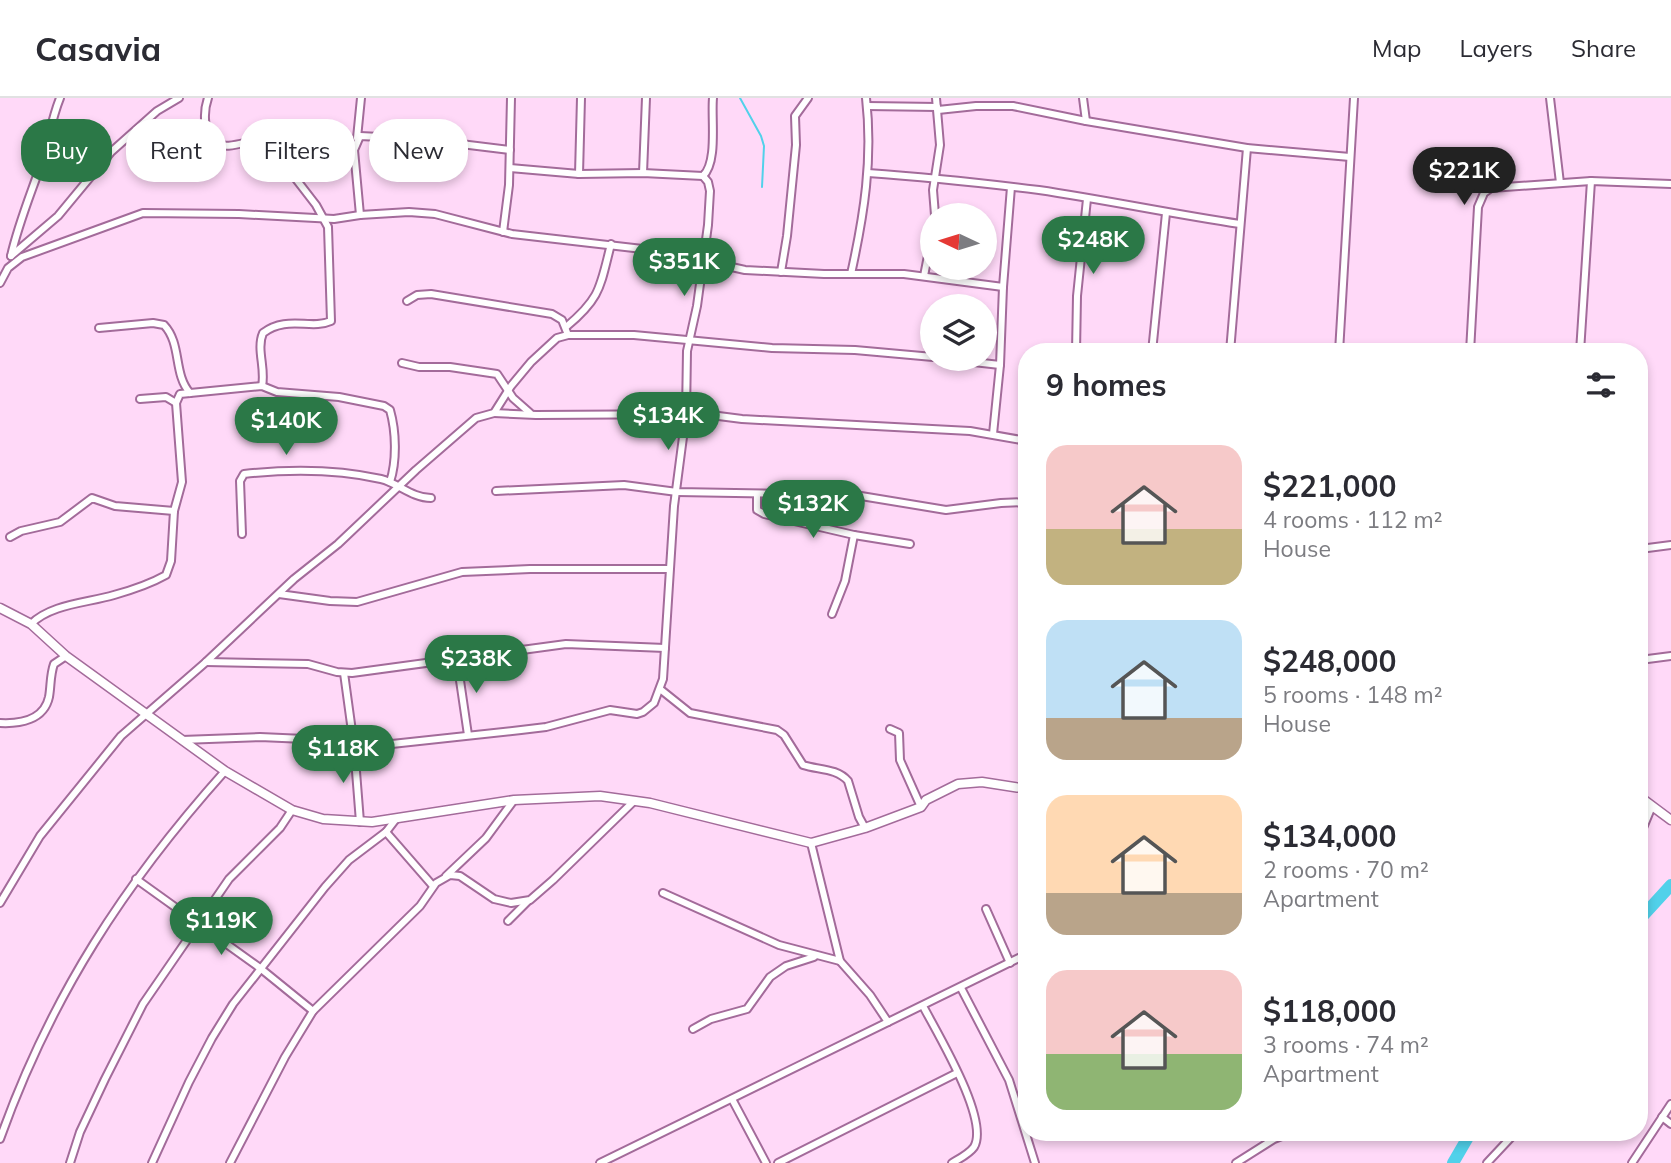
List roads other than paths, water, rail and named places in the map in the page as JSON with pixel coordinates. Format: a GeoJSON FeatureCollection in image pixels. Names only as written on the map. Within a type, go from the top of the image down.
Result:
{"type":"FeatureCollection","features":[{"type":"Feature","properties":{"kind":"street"},"geometry":{"type":"LineString","coordinates":[[0,283],[8,268],[16,235],[41,164],[52,116],[60,98]]}},
{"type":"Feature","properties":{"kind":"street"},"geometry":{"type":"LineString","coordinates":[[11,256],[58,216],[111,152],[157,111],[179,98]]}},
{"type":"Feature","properties":{"kind":"street"},"geometry":{"type":"LineString","coordinates":[[208,98],[205,113],[208,138],[224,146],[275,140],[281,146],[292,174],[325,218],[329,235],[331,321],[279,325],[263,333],[260,342],[262,386]]}},
{"type":"Feature","properties":{"kind":"street"},"geometry":{"type":"LineString","coordinates":[[360,215],[354,158],[361,98]]}},
{"type":"Feature","properties":{"kind":"street"},"geometry":{"type":"LineString","coordinates":[[503,232],[510,168],[511,98]]}},
{"type":"Feature","properties":{"kind":"street"},"geometry":{"type":"LineString","coordinates":[[579,174],[580,98]]}},
{"type":"Feature","properties":{"kind":"street"},"geometry":{"type":"LineString","coordinates":[[643,173],[646,98]]}},
{"type":"Feature","properties":{"kind":"street"},"geometry":{"type":"LineString","coordinates":[[703,177],[710,168],[713,98]]}},
{"type":"Feature","properties":{"kind":"street"},"geometry":{"type":"LineString","coordinates":[[781,272],[796,145],[795,116],[808,98]]}},
{"type":"Feature","properties":{"kind":"street"},"geometry":{"type":"LineString","coordinates":[[850,274],[863,219],[868,173],[866,98]]}},
{"type":"Feature","properties":{"kind":"street"},"geometry":{"type":"LineString","coordinates":[[934,203],[940,145],[936,98]]}},
{"type":"Feature","properties":{"kind":"street"},"geometry":{"type":"LineString","coordinates":[[1083,98],[1086,121]]}},
{"type":"Feature","properties":{"kind":"street"},"geometry":{"type":"LineString","coordinates":[[1340,343],[1354,98]]}},
{"type":"Feature","properties":{"kind":"street"},"geometry":{"type":"LineString","coordinates":[[1549,98],[1560,183]]}},
{"type":"Feature","properties":{"kind":"street"},"geometry":{"type":"LineString","coordinates":[[867,106],[938,109],[1013,106],[1247,148],[1350,157]]}},
{"type":"Feature","properties":{"kind":"street"},"geometry":{"type":"LineString","coordinates":[[356,140],[364,134],[510,150]]}},
{"type":"Feature","properties":{"kind":"street"},"geometry":{"type":"LineString","coordinates":[[1231,343],[1247,148]]}},
{"type":"Feature","properties":{"kind":"street"},"geometry":{"type":"LineString","coordinates":[[180,740],[260,737],[327,740],[354,746],[377,746],[545,727],[610,710],[637,714],[648,709],[660,690],[669,569],[686,414],[689,340],[702,261],[710,191],[708,182],[703,177],[643,173],[579,174],[510,168]]}},
{"type":"Feature","properties":{"kind":"street"},"geometry":{"type":"LineString","coordinates":[[868,173],[1011,187],[1240,224]]}},
{"type":"Feature","properties":{"kind":"street"},"geometry":{"type":"LineString","coordinates":[[1581,343],[1591,181]]}},
{"type":"Feature","properties":{"kind":"street"},"geometry":{"type":"LineString","coordinates":[[1470,343],[1478,207],[1480,199],[1491,188],[1591,181],[1671,184]]}},
{"type":"Feature","properties":{"kind":"street"},"geometry":{"type":"LineString","coordinates":[[993,434],[1011,187]]}},
{"type":"Feature","properties":{"kind":"street"},"geometry":{"type":"LineString","coordinates":[[1076,343],[1077,296],[1087,199]]}},
{"type":"Feature","properties":{"kind":"street"},"geometry":{"type":"LineString","coordinates":[[8,268],[22,257],[143,213],[325,218],[423,213],[503,232],[669,253],[745,270],[920,276]]}},
{"type":"Feature","properties":{"kind":"street"},"geometry":{"type":"LineString","coordinates":[[1153,343],[1166,213]]}},
{"type":"Feature","properties":{"kind":"street"},"geometry":{"type":"LineString","coordinates":[[494,412],[515,380],[586,310],[597,294],[611,244]]}},
{"type":"Feature","properties":{"kind":"street"},"geometry":{"type":"LineString","coordinates":[[950,280],[1003,288]]}},
{"type":"Feature","properties":{"kind":"street"},"geometry":{"type":"LineString","coordinates":[[407,301],[417,295],[431,294],[552,314],[562,320],[567,331]]}},
{"type":"Feature","properties":{"kind":"street"},"geometry":{"type":"LineString","coordinates":[[99,328],[153,323],[164,325],[175,341],[182,379],[190,393]]}},
{"type":"Feature","properties":{"kind":"street"},"geometry":{"type":"LineString","coordinates":[[567,331],[772,348],[855,350],[920,356]]}},
{"type":"Feature","properties":{"kind":"street"},"geometry":{"type":"LineString","coordinates":[[402,363],[426,368],[450,367],[497,374],[515,401],[531,414]]}},
{"type":"Feature","properties":{"kind":"street"},"geometry":{"type":"LineString","coordinates":[[31,624],[45,614],[114,595],[166,575],[171,561],[174,510],[182,482],[176,403],[180,394],[262,386],[277,392],[362,400],[387,408],[392,423],[395,461],[390,482]]}},
{"type":"Feature","properties":{"kind":"street"},"geometry":{"type":"LineString","coordinates":[[140,399],[160,396],[176,403]]}},
{"type":"Feature","properties":{"kind":"street"},"geometry":{"type":"LineString","coordinates":[[0,903],[40,836],[121,736],[476,418],[494,412],[686,414],[993,434],[1018,439]]}},
{"type":"Feature","properties":{"kind":"street"},"geometry":{"type":"LineString","coordinates":[[242,534],[240,481],[244,474],[312,470],[337,472],[390,482],[398,488],[431,498]]}},
{"type":"Feature","properties":{"kind":"street"},"geometry":{"type":"LineString","coordinates":[[496,491],[612,485],[677,492],[855,495],[946,510],[1018,502]]}},
{"type":"Feature","properties":{"kind":"street"},"geometry":{"type":"LineString","coordinates":[[757,494],[757,510],[764,514],[853,535],[910,544]]}},
{"type":"Feature","properties":{"kind":"street"},"geometry":{"type":"LineString","coordinates":[[10,537],[21,531],[60,522],[92,498],[115,506],[174,510]]}},
{"type":"Feature","properties":{"kind":"street"},"geometry":{"type":"LineString","coordinates":[[832,614],[845,581],[853,535]]}},
{"type":"Feature","properties":{"kind":"street"},"geometry":{"type":"LineString","coordinates":[[1648,548],[1671,545]]}},
{"type":"Feature","properties":{"kind":"street"},"geometry":{"type":"LineString","coordinates":[[279,594],[357,602],[461,572],[669,569]]}},
{"type":"Feature","properties":{"kind":"street"},"geometry":{"type":"LineString","coordinates":[[0,608],[31,624],[66,656],[225,771],[292,810],[323,819],[360,822],[396,819],[514,800],[580,796],[634,801],[811,843],[865,828],[920,807],[926,800],[958,783],[982,782],[1018,788]]}},
{"type":"Feature","properties":{"kind":"street"},"geometry":{"type":"LineString","coordinates":[[206,662],[308,664],[344,673],[566,644],[665,648]]}},
{"type":"Feature","properties":{"kind":"street"},"geometry":{"type":"LineString","coordinates":[[0,723],[22,722],[35,718],[48,701],[54,664],[66,656]]}},
{"type":"Feature","properties":{"kind":"street"},"geometry":{"type":"LineString","coordinates":[[1648,659],[1671,656]]}},
{"type":"Feature","properties":{"kind":"street"},"geometry":{"type":"LineString","coordinates":[[457,660],[468,735]]}},
{"type":"Feature","properties":{"kind":"street"},"geometry":{"type":"LineString","coordinates":[[344,673],[354,746],[360,822]]}},
{"type":"Feature","properties":{"kind":"street"},"geometry":{"type":"LineString","coordinates":[[660,690],[690,713],[777,730],[803,765],[831,771],[848,781],[865,828]]}},
{"type":"Feature","properties":{"kind":"street"},"geometry":{"type":"LineString","coordinates":[[890,729],[899,733],[900,760],[920,807]]}},
{"type":"Feature","properties":{"kind":"street"},"geometry":{"type":"LineString","coordinates":[[0,1139],[26,1070],[84,958],[177,824],[225,771]]}},
{"type":"Feature","properties":{"kind":"street"},"geometry":{"type":"LineString","coordinates":[[230,1163],[285,1057],[313,1011],[420,906],[433,886],[486,838],[514,800]]}},
{"type":"Feature","properties":{"kind":"street"},"geometry":{"type":"LineString","coordinates":[[508,921],[634,801]]}},
{"type":"Feature","properties":{"kind":"street"},"geometry":{"type":"LineString","coordinates":[[1648,803],[1671,820]]}},
{"type":"Feature","properties":{"kind":"street"},"geometry":{"type":"LineString","coordinates":[[1648,816],[1652,806]]}},
{"type":"Feature","properties":{"kind":"street"},"geometry":{"type":"LineString","coordinates":[[70,1163],[85,1121],[143,1004],[229,879],[271,837],[292,810]]}},
{"type":"Feature","properties":{"kind":"street"},"geometry":{"type":"LineString","coordinates":[[152,1163],[212,1038],[260,968],[349,860],[386,832],[396,819]]}},
{"type":"Feature","properties":{"kind":"street"},"geometry":{"type":"LineString","coordinates":[[386,832],[433,886]]}},
{"type":"Feature","properties":{"kind":"street"},"geometry":{"type":"LineString","coordinates":[[811,843],[841,961],[888,1022]]}},
{"type":"Feature","properties":{"kind":"street"},"geometry":{"type":"LineString","coordinates":[[445,877],[455,875],[464,878],[483,893],[503,901],[530,900]]}},
{"type":"Feature","properties":{"kind":"street"},"geometry":{"type":"LineString","coordinates":[[136,880],[260,968],[313,1011]]}},
{"type":"Feature","properties":{"kind":"street"},"geometry":{"type":"LineString","coordinates":[[663,893],[779,945],[841,961]]}},
{"type":"Feature","properties":{"kind":"street"},"geometry":{"type":"LineString","coordinates":[[986,909],[1010,963]]}},
{"type":"Feature","properties":{"kind":"street"},"geometry":{"type":"LineString","coordinates":[[693,1029],[711,1019],[747,1009],[770,977],[786,966],[816,956]]}},
{"type":"Feature","properties":{"kind":"street"},"geometry":{"type":"LineString","coordinates":[[600,1163],[1018,960]]}},
{"type":"Feature","properties":{"kind":"street"},"geometry":{"type":"LineString","coordinates":[[961,988],[1009,1080],[1018,1109]]}},
{"type":"Feature","properties":{"kind":"street"},"geometry":{"type":"LineString","coordinates":[[923,1006],[975,1112],[976,1138],[972,1149],[952,1163]]}},
{"type":"Feature","properties":{"kind":"street"},"geometry":{"type":"LineString","coordinates":[[778,1163],[957,1073]]}},
{"type":"Feature","properties":{"kind":"street"},"geometry":{"type":"LineString","coordinates":[[732,1099],[766,1163]]}},
{"type":"Feature","properties":{"kind":"street"},"geometry":{"type":"LineString","coordinates":[[1648,1138],[1671,1104]]}},
{"type":"Feature","properties":{"kind":"street"},"geometry":{"type":"LineString","coordinates":[[1662,1117],[1671,1124]]}},
{"type":"Feature","properties":{"kind":"street"},"geometry":{"type":"LineString","coordinates":[[1028,1141],[1035,1163]]}},
{"type":"Feature","properties":{"kind":"street"},"geometry":{"type":"LineString","coordinates":[[1236,1163],[1271,1141]]}},
{"type":"Feature","properties":{"kind":"street"},"geometry":{"type":"LineString","coordinates":[[1487,1163],[1508,1141]]}},
{"type":"Feature","properties":{"kind":"street"},"geometry":{"type":"LineString","coordinates":[[1632,1163],[1646,1141]]}},
{"type":"Feature","properties":{"kind":"waterway"},"geometry":{"type":"LineString","coordinates":[[740,98],[764,146],[762,187]]}},
{"type":"Feature","properties":{"kind":"waterway"},"geometry":{"type":"LineString","coordinates":[[1648,910],[1671,885]]}},
{"type":"Feature","properties":{"kind":"waterway"},"geometry":{"type":"LineString","coordinates":[[1453,1163],[1466,1141]]}}]}
